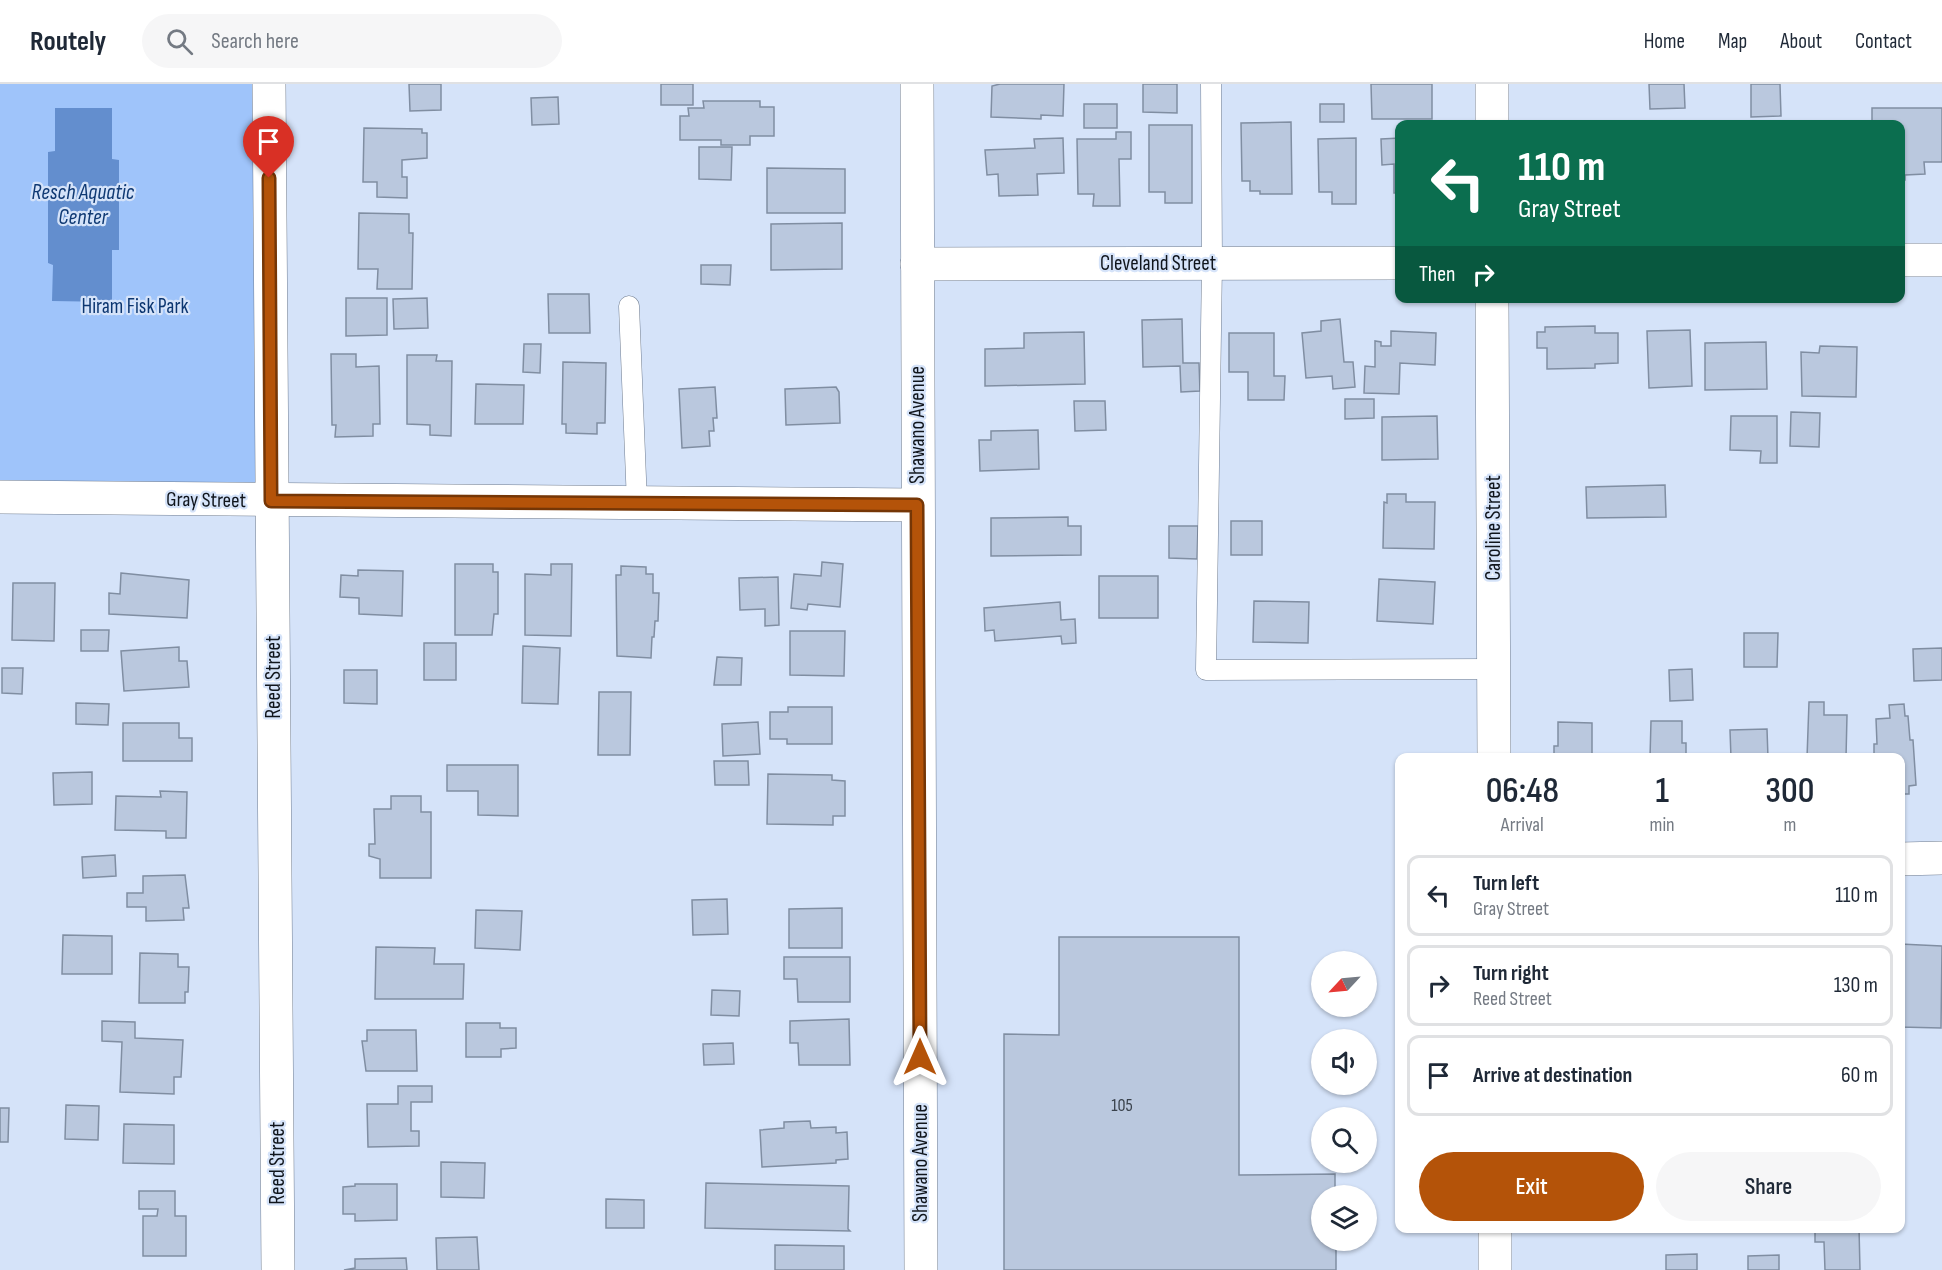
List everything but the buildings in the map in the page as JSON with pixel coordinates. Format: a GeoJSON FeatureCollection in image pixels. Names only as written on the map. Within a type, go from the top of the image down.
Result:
{"type":"FeatureCollection","features":[{"type":"Feature","properties":{"kind":"street","name":"Reed Street"},"geometry":{"type":"LineString","coordinates":[[268,84],[278,1270]]}},
{"type":"Feature","properties":{"kind":"street","name":"Shawano Avenue"},"geometry":{"type":"LineString","coordinates":[[917,84],[921,1270]]}},
{"type":"Feature","properties":{"kind":"street"},"geometry":{"type":"LineString","coordinates":[[1492,84],[1492,120]]}},
{"type":"Feature","properties":{"kind":"street"},"geometry":{"type":"LineString","coordinates":[[1905,260],[1942,260]]}},
{"type":"Feature","properties":{"kind":"street","name":"Cleveland Street"},"geometry":{"type":"LineString","coordinates":[[917,264],[1395,262]]}},
{"type":"Feature","properties":{"kind":"street","name":"Caroline Street"},"geometry":{"type":"LineString","coordinates":[[1492,303],[1494,753]]}},
{"type":"Feature","properties":{"kind":"street","name":"Gray Street"},"geometry":{"type":"LineString","coordinates":[[0,497],[917,505]]}},
{"type":"Feature","properties":{"kind":"street"},"geometry":{"type":"LineString","coordinates":[[1905,859],[1942,858]]}},
{"type":"Feature","properties":{"kind":"street"},"geometry":{"type":"LineString","coordinates":[[1495,1233],[1495,1270]]}},
{"type":"Feature","properties":{"kind":"lane"},"geometry":{"type":"LineString","coordinates":[[1211,84],[1212,263],[1206,670],[1493,669]]}},
{"type":"Feature","properties":{"kind":"lane"},"geometry":{"type":"LineString","coordinates":[[629,306],[637,503]]}},
{"type":"Feature","properties":{"kind":"green space","name":"Hiram Fisk Park"},"geometry":{"type":"Polygon","coordinates":[[[0,84],[269,84],[271,501],[0,497],[0,84]]]}},
{"type":"Feature","properties":{"kind":"water","name":"Resch Aquatic Center"},"geometry":{"type":"Polygon","coordinates":[[[55,108],[112,108],[112,159],[119,160],[119,250],[112,250],[112,302],[52,301],[53,265],[48,263],[48,152],[55,151],[55,108]]]}},
{"type":"Feature","properties":{"kind":"route"},"geometry":{"type":"LineString","coordinates":[[269,178],[271,501],[917,505],[920,1057]]}}]}
